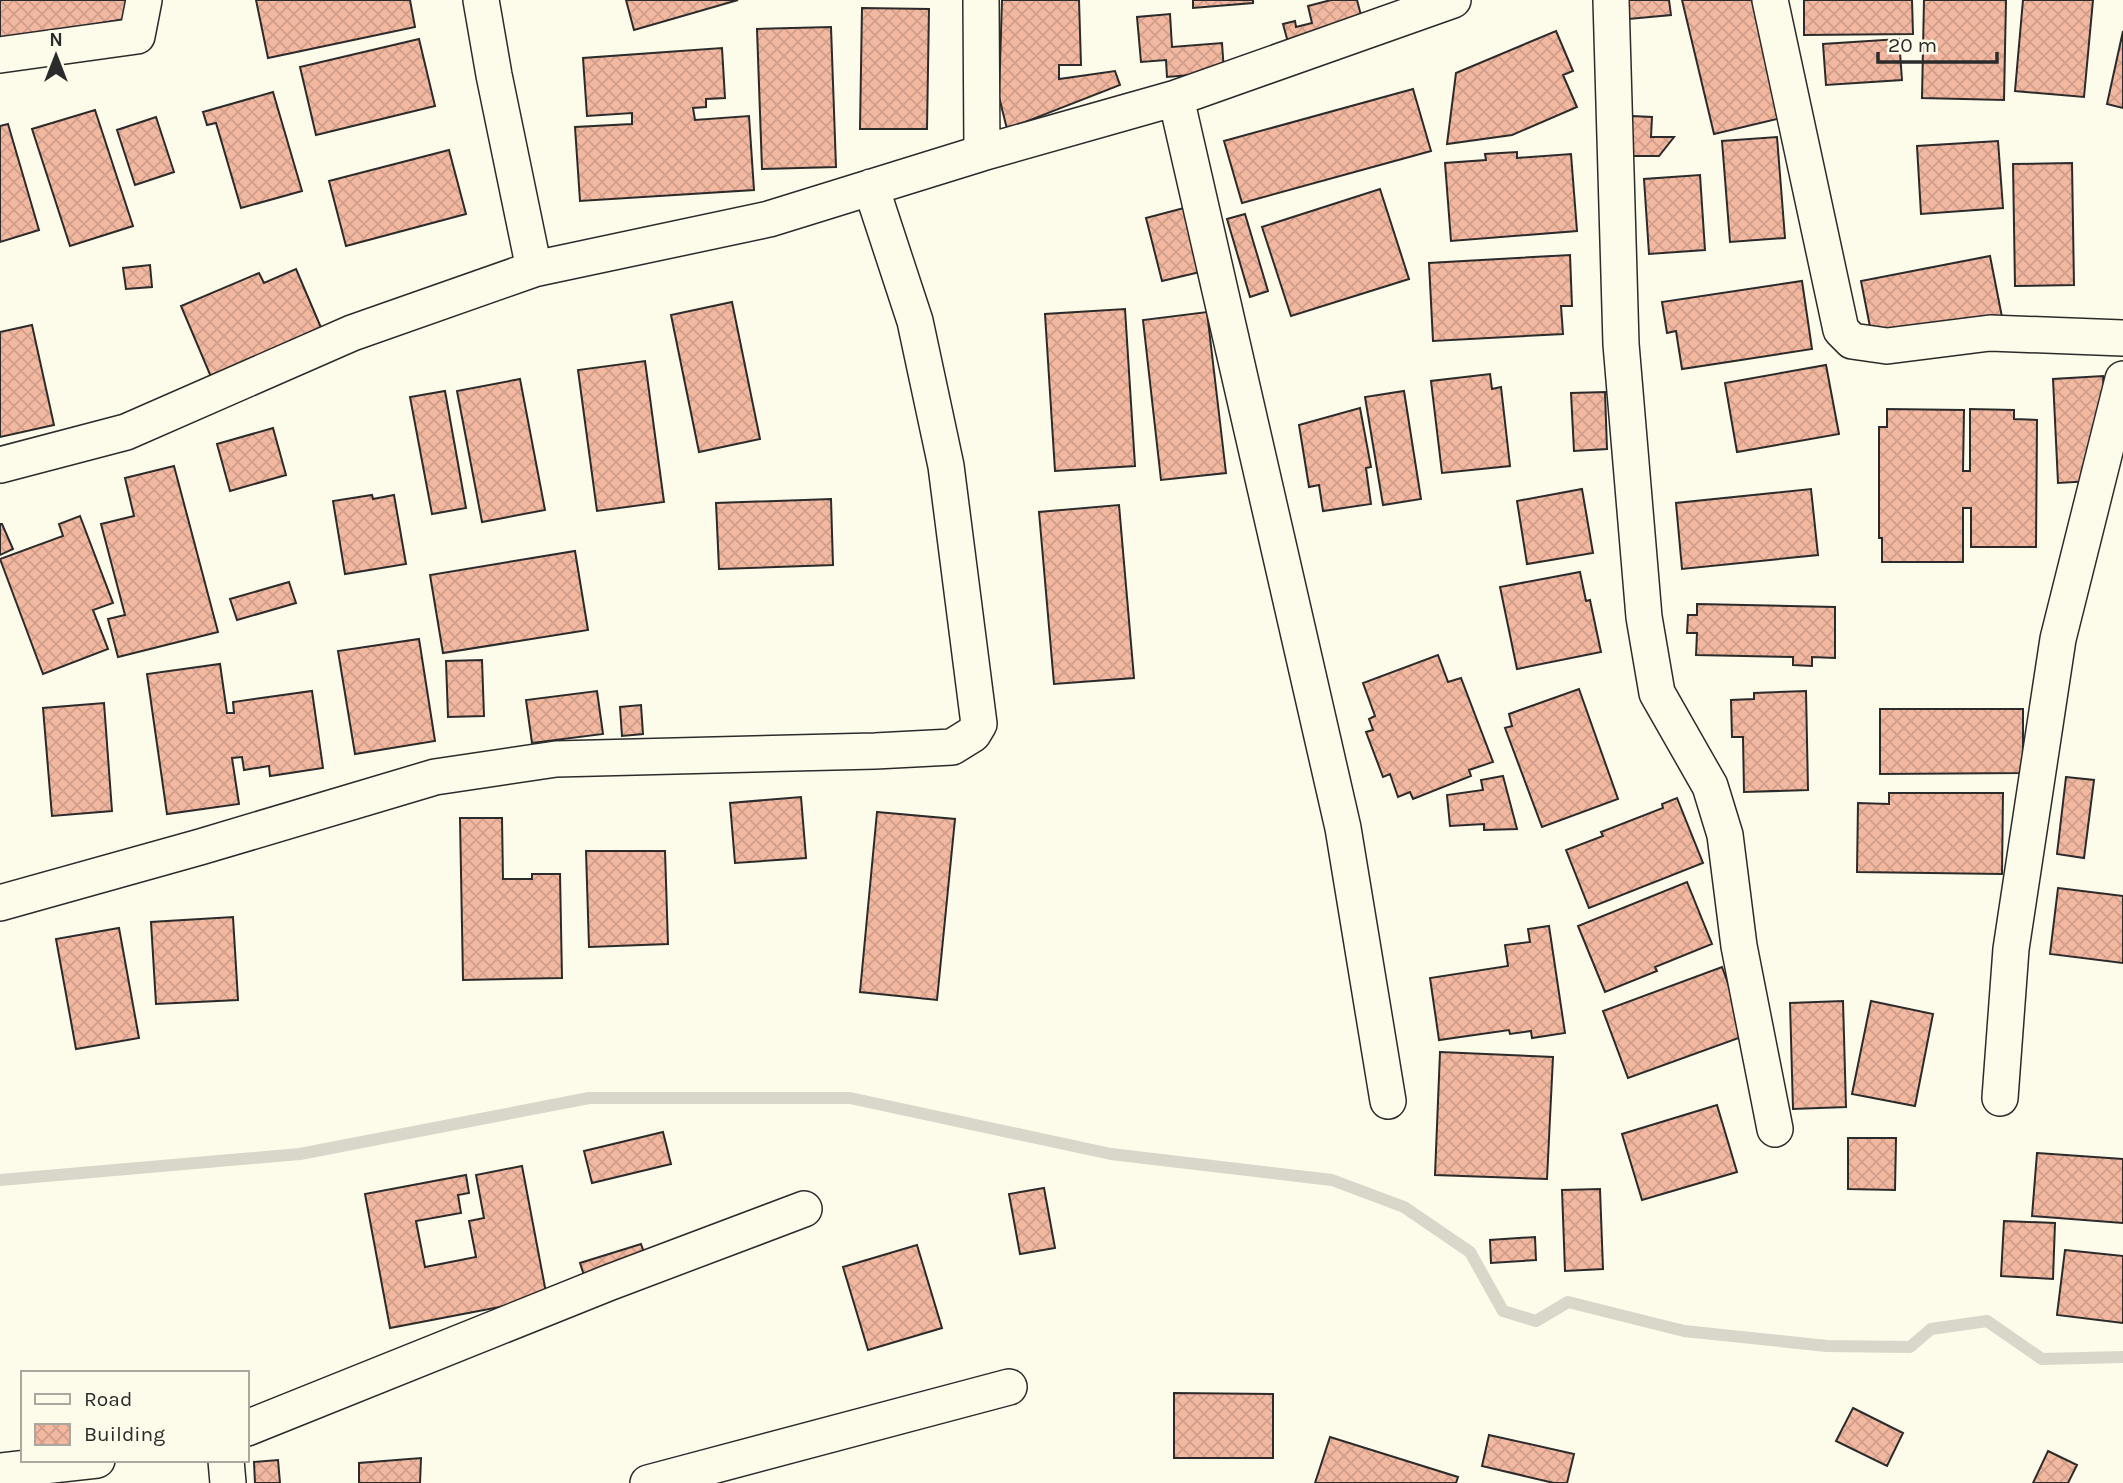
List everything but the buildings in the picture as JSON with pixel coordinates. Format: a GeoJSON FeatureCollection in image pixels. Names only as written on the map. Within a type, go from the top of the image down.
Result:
{"type":"FeatureCollection","features":[{"type":"Feature","properties":{"kind":"street"},"geometry":{"type":"LineString","coordinates":[[0,55],[137,36],[144,0]]}},
{"type":"Feature","properties":{"kind":"street"},"geometry":{"type":"LineString","coordinates":[[481,0],[534,269]]}},
{"type":"Feature","properties":{"kind":"street"},"geometry":{"type":"LineString","coordinates":[[981,0],[982,153]]}},
{"type":"Feature","properties":{"kind":"street"},"geometry":{"type":"LineString","coordinates":[[0,466],[126,432],[352,333],[534,269],[769,219],[982,153],[1176,98],[1453,0]]}},
{"type":"Feature","properties":{"kind":"street"},"geometry":{"type":"LineString","coordinates":[[1611,0],[1621,344],[1644,617],[1657,693],[1710,786],[1725,835],[1739,946],[1776,1129]]}},
{"type":"Feature","properties":{"kind":"street"},"geometry":{"type":"LineString","coordinates":[[1770,0],[1841,330],[1852,341],[1887,346],[1990,333],[2123,338]]}},
{"type":"Feature","properties":{"kind":"street"},"geometry":{"type":"LineString","coordinates":[[1176,98],[1343,828],[1388,1101]]}},
{"type":"Feature","properties":{"kind":"street"},"geometry":{"type":"LineString","coordinates":[[0,903],[200,848],[435,777],[556,759],[952,747],[973,734],[979,724],[946,466],[915,321],[871,187]]}},
{"type":"Feature","properties":{"kind":"street"},"geometry":{"type":"LineString","coordinates":[[2000,1098],[2011,950],[2058,639],[2123,379]]}},
{"type":"Feature","properties":{"kind":"street"},"geometry":{"type":"LineString","coordinates":[[248,1428],[608,1283],[804,1209]]}},
{"type":"Feature","properties":{"kind":"street"},"geometry":{"type":"LineString","coordinates":[[648,1483],[1009,1387]]}},
{"type":"Feature","properties":{"kind":"street"},"geometry":{"type":"LineString","coordinates":[[0,1471],[79,1462]]}},
{"type":"Feature","properties":{"kind":"street"},"geometry":{"type":"LineString","coordinates":[[226,1462],[228,1483]]}},
{"type":"Feature","properties":{"kind":"waterway"},"geometry":{"type":"LineString","coordinates":[[0,1180],[300,1154],[589,1098],[850,1098],[1111,1154],[1332,1180],[1404,1207],[1470,1252],[1503,1311],[1536,1321],[1568,1302],[1684,1331],[1827,1346],[1910,1347],[1931,1329],[1987,1321],[2042,1359],[2123,1357]]}}]}
